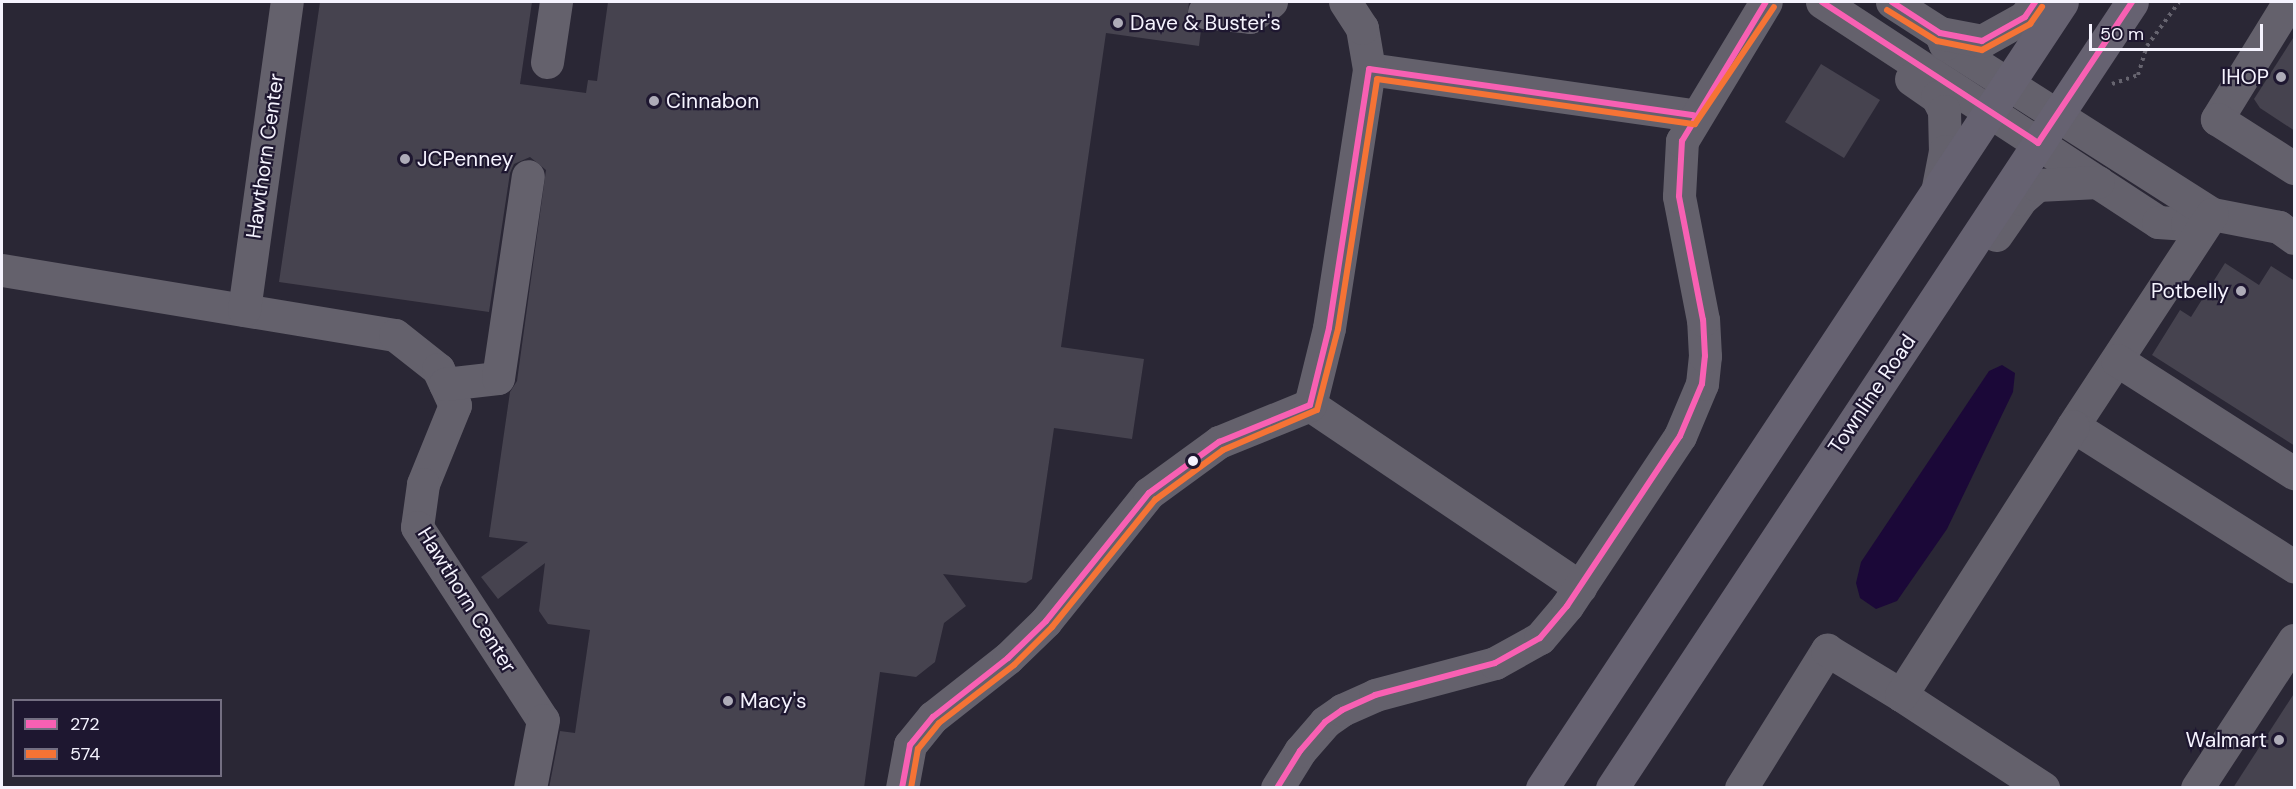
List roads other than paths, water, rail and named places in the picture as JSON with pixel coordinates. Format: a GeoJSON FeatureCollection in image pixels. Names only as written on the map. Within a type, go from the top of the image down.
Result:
{"type":"FeatureCollection","features":[{"type":"Feature","properties":{"kind":"main road"},"geometry":{"type":"LineString","coordinates":[[1542,788],[2062,2]]}},
{"type":"Feature","properties":{"kind":"main road","name":"Townline Road"},"geometry":{"type":"LineString","coordinates":[[1612,788],[2132,2]]}},
{"type":"Feature","properties":{"kind":"street","name":"Hawthorn Center"},"geometry":{"type":"LineString","coordinates":[[244,310],[287,2]]}},
{"type":"Feature","properties":{"kind":"street"},"geometry":{"type":"LineString","coordinates":[[547,62],[556,2]]}},
{"type":"Feature","properties":{"kind":"street"},"geometry":{"type":"LineString","coordinates":[[1204,12],[1250,17],[1271,2]]}},
{"type":"Feature","properties":{"kind":"street"},"geometry":{"type":"LineString","coordinates":[[1310,405],[1329,328],[1369,69],[1362,28],[1345,2]]}},
{"type":"Feature","properties":{"kind":"street"},"geometry":{"type":"LineString","coordinates":[[1277,788],[1300,752],[1338,713],[1375,695],[1495,663],[1540,638],[1580,586],[1680,436],[1702,384],[1703,320],[1678,177],[1682,141],[1694,115],[1767,2]]}},
{"type":"Feature","properties":{"kind":"street"},"geometry":{"type":"LineString","coordinates":[[1892,2],[1940,33],[1983,40],[2025,17],[2035,2]]}},
{"type":"Feature","properties":{"kind":"street"},"geometry":{"type":"LineString","coordinates":[[2295,10],[2287,5],[2217,119],[2295,168]]}},
{"type":"Feature","properties":{"kind":"street"},"geometry":{"type":"LineString","coordinates":[[1830,7],[2158,222],[2187,224],[2212,214]]}},
{"type":"Feature","properties":{"kind":"street"},"geometry":{"type":"LineString","coordinates":[[1830,7],[1850,38],[1937,97],[1945,127],[1938,188]]}},
{"type":"Feature","properties":{"kind":"street"},"geometry":{"type":"LineString","coordinates":[[1940,33],[1945,44],[2212,214],[2279,227],[2292,232]]}},
{"type":"Feature","properties":{"kind":"street"},"geometry":{"type":"LineString","coordinates":[[1369,69],[1694,115]]}},
{"type":"Feature","properties":{"kind":"street"},"geometry":{"type":"LineString","coordinates":[[445,384],[498,378],[528,176]]}},
{"type":"Feature","properties":{"kind":"street"},"geometry":{"type":"LineString","coordinates":[[1832,454],[1849,444],[2030,188],[2063,181],[2098,182]]}},
{"type":"Feature","properties":{"kind":"street"},"geometry":{"type":"LineString","coordinates":[[1901,695],[2212,214]]}},
{"type":"Feature","properties":{"kind":"street","name":"Hawthorn Center"},"geometry":{"type":"LineString","coordinates":[[2,270],[395,335],[438,369],[455,405],[423,484],[417,527],[543,720],[530,788]]}},
{"type":"Feature","properties":{"kind":"street"},"geometry":{"type":"LineString","coordinates":[[2116,360],[2295,473]]}},
{"type":"Feature","properties":{"kind":"street"},"geometry":{"type":"LineString","coordinates":[[1310,405],[1580,586]]}},
{"type":"Feature","properties":{"kind":"street"},"geometry":{"type":"LineString","coordinates":[[902,788],[910,745],[933,717],[1008,658],[1046,621],[1149,493],[1219,442],[1310,405]]}},
{"type":"Feature","properties":{"kind":"street"},"geometry":{"type":"LineString","coordinates":[[2073,426],[2295,566]]}},
{"type":"Feature","properties":{"kind":"street"},"geometry":{"type":"LineString","coordinates":[[2197,788],[2295,640]]}},
{"type":"Feature","properties":{"kind":"street"},"geometry":{"type":"LineString","coordinates":[[1741,788],[1827,650],[1901,695],[2043,788]]}},
{"type":"Feature","properties":{"kind":"place","name":"Dave & Buster's"},"geometry":{"type":"Point","coordinates":[1118,23]}},
{"type":"Feature","properties":{"kind":"place","name":"IHOP"},"geometry":{"type":"Point","coordinates":[2281,77]}},
{"type":"Feature","properties":{"kind":"place","name":"Cinnabon"},"geometry":{"type":"Point","coordinates":[654,101]}},
{"type":"Feature","properties":{"kind":"place","name":"JCPenney"},"geometry":{"type":"Point","coordinates":[405,159]}},
{"type":"Feature","properties":{"kind":"place","name":"Potbelly"},"geometry":{"type":"Point","coordinates":[2241,291]}},
{"type":"Feature","properties":{"kind":"place","name":"Macy's"},"geometry":{"type":"Point","coordinates":[728,701]}},
{"type":"Feature","properties":{"kind":"place","name":"Walmart"},"geometry":{"type":"Point","coordinates":[2279,740]}}]}
